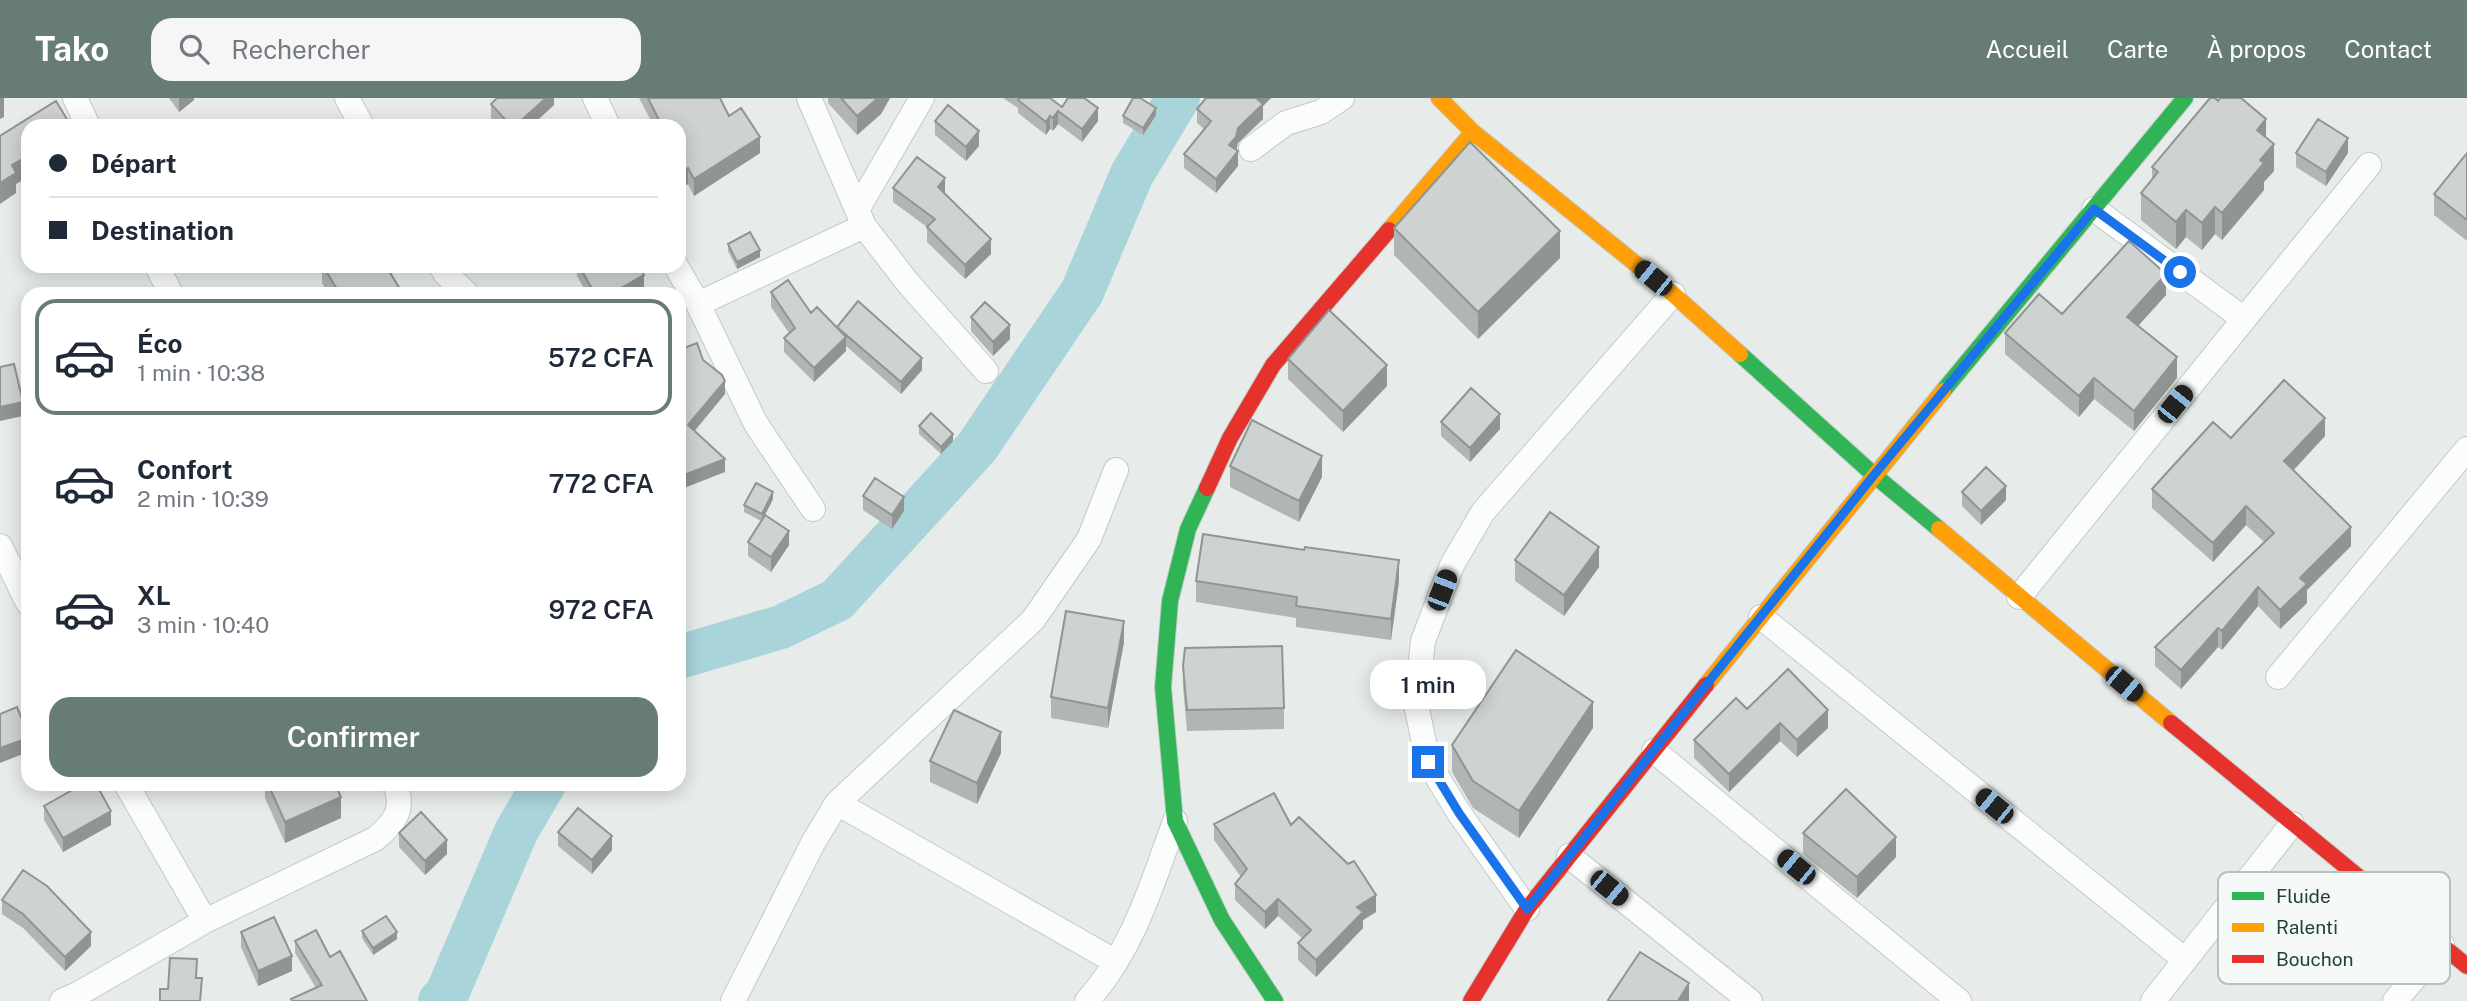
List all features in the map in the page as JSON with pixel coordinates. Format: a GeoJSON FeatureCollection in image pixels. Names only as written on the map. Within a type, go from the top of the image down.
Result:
{"type":"FeatureCollection","features":[{"type":"Feature","properties":{"kind":"street"},"geometry":{"type":"LineString","coordinates":[[75,98],[86,119]]}},
{"type":"Feature","properties":{"kind":"street"},"geometry":{"type":"LineString","coordinates":[[347,98],[358,119]]}},
{"type":"Feature","properties":{"kind":"street"},"geometry":{"type":"LineString","coordinates":[[595,98],[605,119]]}},
{"type":"Feature","properties":{"kind":"street"},"geometry":{"type":"LineString","coordinates":[[808,98],[860,218],[908,283],[986,371]]}},
{"type":"Feature","properties":{"kind":"street"},"geometry":{"type":"LineString","coordinates":[[698,304],[860,218],[922,98]]}},
{"type":"Feature","properties":{"kind":"street"},"geometry":{"type":"LineString","coordinates":[[1251,149],[1286,123],[1321,112],[1342,98]]}},
{"type":"Feature","properties":{"kind":"street"},"geometry":{"type":"LineString","coordinates":[[1439,98],[1473,132],[1673,294],[1874,475],[2352,872]]}},
{"type":"Feature","properties":{"kind":"street"},"geometry":{"type":"LineString","coordinates":[[1471,1001],[1527,909],[1874,475],[2185,98]]}},
{"type":"Feature","properties":{"kind":"street"},"geometry":{"type":"LineString","coordinates":[[1275,1001],[1222,920],[1175,821],[1163,687],[1170,601],[1188,529],[1230,438],[1273,365],[1473,132]]}},
{"type":"Feature","properties":{"kind":"street"},"geometry":{"type":"LineString","coordinates":[[2019,597],[2369,165]]}},
{"type":"Feature","properties":{"kind":"street"},"geometry":{"type":"LineString","coordinates":[[2094,209],[2244,319]]}},
{"type":"Feature","properties":{"kind":"street"},"geometry":{"type":"LineString","coordinates":[[445,273],[460,287]]}},
{"type":"Feature","properties":{"kind":"street"},"geometry":{"type":"LineString","coordinates":[[680,273],[698,304],[756,424],[813,509]]}},
{"type":"Feature","properties":{"kind":"street"},"geometry":{"type":"LineString","coordinates":[[1527,909],[1459,813],[1428,762],[1416,704],[1423,641],[1452,565],[1483,512],[1673,294]]}},
{"type":"Feature","properties":{"kind":"street"},"geometry":{"type":"LineString","coordinates":[[2278,677],[2467,449]]}},
{"type":"Feature","properties":{"kind":"street"},"geometry":{"type":"LineString","coordinates":[[733,1001],[813,843],[837,803],[1033,620],[1089,539],[1116,470]]}},
{"type":"Feature","properties":{"kind":"street"},"geometry":{"type":"LineString","coordinates":[[0,546],[21,589]]}},
{"type":"Feature","properties":{"kind":"street"},"geometry":{"type":"LineString","coordinates":[[1761,617],[2185,960]]}},
{"type":"Feature","properties":{"kind":"street"},"geometry":{"type":"LineString","coordinates":[[1654,751],[1959,1001]]}},
{"type":"Feature","properties":{"kind":"street"},"geometry":{"type":"LineString","coordinates":[[130,791],[205,921]]}},
{"type":"Feature","properties":{"kind":"street"},"geometry":{"type":"LineString","coordinates":[[62,1001],[205,921],[375,839],[391,827],[400,811],[398,791]]}},
{"type":"Feature","properties":{"kind":"street"},"geometry":{"type":"LineString","coordinates":[[837,803],[1116,962]]}},
{"type":"Feature","properties":{"kind":"street"},"geometry":{"type":"LineString","coordinates":[[1087,1001],[1116,962],[1138,923],[1175,821]]}},
{"type":"Feature","properties":{"kind":"street"},"geometry":{"type":"LineString","coordinates":[[2254,872],[2292,824]]}},
{"type":"Feature","properties":{"kind":"street"},"geometry":{"type":"LineString","coordinates":[[1569,856],[1750,1001]]}},
{"type":"Feature","properties":{"kind":"street"},"geometry":{"type":"LineString","coordinates":[[2153,1001],[2218,918]]}},
{"type":"Feature","properties":{"kind":"street"},"geometry":{"type":"LineString","coordinates":[[2450,952],[2467,966]]}},
{"type":"Feature","properties":{"kind":"street"},"geometry":{"type":"LineString","coordinates":[[2395,1001],[2409,984]]}},
{"type":"Feature","properties":{"kind":"building"},"geometry":{"type":"Polygon","coordinates":[[[497,98],[546,98],[523,119],[505,119],[491,104],[497,98]]]}},
{"type":"Feature","properties":{"kind":"building"},"geometry":{"type":"Polygon","coordinates":[[[648,98],[720,98],[729,116],[741,108],[760,137],[694,179],[688,168],[686,169],[686,119],[658,119],[648,98]]]}},
{"type":"Feature","properties":{"kind":"building"},"geometry":{"type":"Polygon","coordinates":[[[841,98],[878,98],[857,116],[841,98]]]}},
{"type":"Feature","properties":{"kind":"building"},"geometry":{"type":"Polygon","coordinates":[[[1050,98],[1062,107],[1068,98],[1084,98],[1098,108],[1082,129],[1058,111],[1046,122],[1018,100],[1050,98]]]}},
{"type":"Feature","properties":{"kind":"building"},"geometry":{"type":"Polygon","coordinates":[[[1133,98],[1140,98],[1156,108],[1143,128],[1123,116],[1133,98]]]}},
{"type":"Feature","properties":{"kind":"building"},"geometry":{"type":"Polygon","coordinates":[[[1206,98],[1257,98],[1263,104],[1238,128],[1236,137],[1229,145],[1238,151],[1216,179],[1184,154],[1211,121],[1197,109],[1206,98]]]}},
{"type":"Feature","properties":{"kind":"building"},"geometry":{"type":"Polygon","coordinates":[[[2210,98],[2218,101],[2220,98],[2241,98],[2266,119],[2257,130],[2274,144],[2260,160],[2264,163],[2222,213],[2215,207],[2202,223],[2186,210],[2176,222],[2141,193],[2158,172],[2152,167],[2210,98]]]}},
{"type":"Feature","properties":{"kind":"building"},"geometry":{"type":"Polygon","coordinates":[[[56,101],[67,119],[27,119],[56,101]]]}},
{"type":"Feature","properties":{"kind":"building"},"geometry":{"type":"Polygon","coordinates":[[[948,105],[979,131],[966,147],[935,121],[948,105]]]}},
{"type":"Feature","properties":{"kind":"building"},"geometry":{"type":"Polygon","coordinates":[[[2318,119],[2348,138],[2326,172],[2296,153],[2318,119]]]}},
{"type":"Feature","properties":{"kind":"building"},"geometry":{"type":"Polygon","coordinates":[[[21,123],[21,160],[12,165],[16,173],[0,183],[0,136],[21,123]]]}},
{"type":"Feature","properties":{"kind":"building"},"geometry":{"type":"Polygon","coordinates":[[[1470,142],[1560,231],[1478,312],[1394,228],[1470,142]]]}},
{"type":"Feature","properties":{"kind":"building"},"geometry":{"type":"Polygon","coordinates":[[[2467,153],[2467,220],[2434,194],[2467,153]]]}},
{"type":"Feature","properties":{"kind":"building"},"geometry":{"type":"Polygon","coordinates":[[[917,157],[945,178],[938,187],[991,239],[965,265],[927,227],[935,219],[893,188],[917,157]]]}},
{"type":"Feature","properties":{"kind":"building"},"geometry":{"type":"Polygon","coordinates":[[[750,232],[760,250],[737,262],[728,244],[750,232]]]}},
{"type":"Feature","properties":{"kind":"building"},"geometry":{"type":"Polygon","coordinates":[[[2129,241],[2166,274],[2127,317],[2177,357],[2134,411],[2094,378],[2079,396],[2005,333],[2039,294],[2062,314],[2129,241]]]}},
{"type":"Feature","properties":{"kind":"building"},"geometry":{"type":"Polygon","coordinates":[[[327,273],[390,273],[399,287],[336,287],[327,273]]]}},
{"type":"Feature","properties":{"kind":"building"},"geometry":{"type":"Polygon","coordinates":[[[583,273],[644,275],[623,287],[591,287],[583,273]]]}},
{"type":"Feature","properties":{"kind":"building"},"geometry":{"type":"Polygon","coordinates":[[[788,280],[811,313],[817,307],[846,337],[814,368],[784,338],[795,328],[771,292],[788,280]]]}},
{"type":"Feature","properties":{"kind":"building"},"geometry":{"type":"Polygon","coordinates":[[[858,301],[922,358],[901,382],[837,327],[858,301]]]}},
{"type":"Feature","properties":{"kind":"building"},"geometry":{"type":"Polygon","coordinates":[[[985,302],[1010,325],[993,342],[971,317],[985,302]]]}},
{"type":"Feature","properties":{"kind":"building"},"geometry":{"type":"Polygon","coordinates":[[[1329,310],[1387,365],[1343,411],[1288,359],[1329,310]]]}},
{"type":"Feature","properties":{"kind":"building"},"geometry":{"type":"Polygon","coordinates":[[[697,343],[703,360],[722,375],[725,381],[688,425],[725,459],[686,474],[686,347],[697,343]]]}},
{"type":"Feature","properties":{"kind":"building"},"geometry":{"type":"Polygon","coordinates":[[[14,364],[21,402],[0,407],[0,367],[14,364]]]}},
{"type":"Feature","properties":{"kind":"building"},"geometry":{"type":"Polygon","coordinates":[[[2284,380],[2325,418],[2284,461],[2351,527],[2300,578],[2307,584],[2280,610],[2258,587],[2222,631],[2218,628],[2181,670],[2155,647],[2274,533],[2246,506],[2213,543],[2152,489],[2213,422],[2231,438],[2284,380]]]}},
{"type":"Feature","properties":{"kind":"building"},"geometry":{"type":"Polygon","coordinates":[[[1471,388],[1500,414],[1470,448],[1441,422],[1471,388]]]}},
{"type":"Feature","properties":{"kind":"building"},"geometry":{"type":"Polygon","coordinates":[[[931,413],[953,434],[941,447],[919,426],[931,413]]]}},
{"type":"Feature","properties":{"kind":"building"},"geometry":{"type":"Polygon","coordinates":[[[1252,420],[1322,456],[1299,501],[1230,466],[1252,420]]]}},
{"type":"Feature","properties":{"kind":"building"},"geometry":{"type":"Polygon","coordinates":[[[1986,467],[2006,486],[1981,511],[1962,492],[1986,467]]]}},
{"type":"Feature","properties":{"kind":"building"},"geometry":{"type":"Polygon","coordinates":[[[875,478],[904,497],[892,515],[863,496],[875,478]]]}},
{"type":"Feature","properties":{"kind":"building"},"geometry":{"type":"Polygon","coordinates":[[[756,483],[773,492],[762,514],[744,505],[756,483]]]}},
{"type":"Feature","properties":{"kind":"building"},"geometry":{"type":"Polygon","coordinates":[[[1550,512],[1599,547],[1564,595],[1515,560],[1550,512]]]}},
{"type":"Feature","properties":{"kind":"building"},"geometry":{"type":"Polygon","coordinates":[[[765,515],[789,531],[771,557],[748,542],[765,515]]]}},
{"type":"Feature","properties":{"kind":"building"},"geometry":{"type":"Polygon","coordinates":[[[1203,534],[1304,550],[1305,547],[1399,560],[1391,619],[1296,606],[1297,597],[1196,581],[1203,534]]]}},
{"type":"Feature","properties":{"kind":"building"},"geometry":{"type":"Polygon","coordinates":[[[1066,611],[1124,621],[1108,708],[1051,697],[1066,611]]]}},
{"type":"Feature","properties":{"kind":"building"},"geometry":{"type":"Polygon","coordinates":[[[1282,646],[1284,708],[1187,710],[1183,666],[1185,648],[1282,646]]]}},
{"type":"Feature","properties":{"kind":"building"},"geometry":{"type":"Polygon","coordinates":[[[1516,650],[1593,702],[1519,811],[1473,781],[1452,745],[1516,650]]]}},
{"type":"Feature","properties":{"kind":"building"},"geometry":{"type":"Polygon","coordinates":[[[1788,669],[1828,710],[1797,740],[1780,723],[1729,774],[1694,740],[1736,698],[1747,709],[1788,669]]]}},
{"type":"Feature","properties":{"kind":"building"},"geometry":{"type":"Polygon","coordinates":[[[17,707],[21,717],[21,740],[0,748],[0,714],[17,707]]]}},
{"type":"Feature","properties":{"kind":"building"},"geometry":{"type":"Polygon","coordinates":[[[954,710],[1001,732],[977,783],[930,761],[954,710]]]}},
{"type":"Feature","properties":{"kind":"building"},"geometry":{"type":"Polygon","coordinates":[[[1846,789],[1896,837],[1857,877],[1803,833],[1846,789]]]}},
{"type":"Feature","properties":{"kind":"building"},"geometry":{"type":"Polygon","coordinates":[[[71,791],[100,791],[111,811],[63,838],[44,806],[71,791]]]}},
{"type":"Feature","properties":{"kind":"building"},"geometry":{"type":"Polygon","coordinates":[[[271,791],[338,791],[341,797],[285,822],[271,791]]]}},
{"type":"Feature","properties":{"kind":"building"},"geometry":{"type":"Polygon","coordinates":[[[1274,793],[1291,825],[1299,817],[1348,864],[1354,861],[1376,895],[1357,907],[1363,912],[1316,960],[1298,943],[1311,930],[1278,899],[1265,912],[1235,884],[1247,869],[1214,824],[1274,793]]]}},
{"type":"Feature","properties":{"kind":"building"},"geometry":{"type":"Polygon","coordinates":[[[578,808],[612,836],[592,860],[558,832],[578,808]]]}},
{"type":"Feature","properties":{"kind":"building"},"geometry":{"type":"Polygon","coordinates":[[[421,812],[447,840],[425,861],[399,833],[421,812]]]}},
{"type":"Feature","properties":{"kind":"building"},"geometry":{"type":"Polygon","coordinates":[[[23,870],[47,886],[91,932],[65,957],[23,914],[2,900],[23,870]]]}},
{"type":"Feature","properties":{"kind":"building"},"geometry":{"type":"Polygon","coordinates":[[[386,916],[397,932],[373,948],[362,931],[386,916]]]}},
{"type":"Feature","properties":{"kind":"building"},"geometry":{"type":"Polygon","coordinates":[[[274,917],[292,956],[258,971],[241,932],[274,917]]]}},
{"type":"Feature","properties":{"kind":"building"},"geometry":{"type":"Polygon","coordinates":[[[316,930],[330,957],[340,951],[367,1001],[292,1001],[291,999],[322,985],[295,941],[316,930]]]}},
{"type":"Feature","properties":{"kind":"building"},"geometry":{"type":"Polygon","coordinates":[[[1640,952],[1689,983],[1678,1001],[1608,1000],[1640,952]]]}},
{"type":"Feature","properties":{"kind":"building"},"geometry":{"type":"Polygon","coordinates":[[[170,958],[197,959],[196,978],[202,978],[200,1001],[160,1001],[160,989],[168,989],[170,958]]]}},
{"type":"Feature","properties":{"kind":"waterway"},"geometry":{"type":"LineString","coordinates":[[686,655],[781,627],[837,600],[977,447],[1082,292],[1132,174],[1178,98]]}},
{"type":"Feature","properties":{"kind":"waterway"},"geometry":{"type":"LineString","coordinates":[[440,1001],[446,996],[516,832],[540,791]]}},
{"type":"Feature","properties":{"kind":"traffic: fast"},"geometry":{"type":"LineString","coordinates":[[1943,391],[2185,98]]}},
{"type":"Feature","properties":{"kind":"traffic: fast"},"geometry":{"type":"LineString","coordinates":[[1740,354],[1874,475],[1939,529]]}},
{"type":"Feature","properties":{"kind":"traffic: fast"},"geometry":{"type":"LineString","coordinates":[[1207,488],[1188,529],[1170,601],[1163,687],[1175,821],[1222,920],[1275,1001]]}},
{"type":"Feature","properties":{"kind":"traffic: slow"},"geometry":{"type":"LineString","coordinates":[[1439,98],[1473,132],[1673,294],[1740,354]]}},
{"type":"Feature","properties":{"kind":"traffic: slow"},"geometry":{"type":"LineString","coordinates":[[1389,230],[1473,132]]}},
{"type":"Feature","properties":{"kind":"traffic: slow"},"geometry":{"type":"LineString","coordinates":[[1706,685],[1943,391]]}},
{"type":"Feature","properties":{"kind":"traffic: slow"},"geometry":{"type":"LineString","coordinates":[[1939,529],[2171,723]]}},
{"type":"Feature","properties":{"kind":"traffic: jam"},"geometry":{"type":"LineString","coordinates":[[1207,488],[1230,438],[1273,365],[1389,230]]}},
{"type":"Feature","properties":{"kind":"traffic: jam"},"geometry":{"type":"LineString","coordinates":[[1471,1001],[1527,909],[1706,685]]}},
{"type":"Feature","properties":{"kind":"traffic: jam"},"geometry":{"type":"LineString","coordinates":[[2171,723],[2352,872]]}},
{"type":"Feature","properties":{"kind":"traffic: jam"},"geometry":{"type":"LineString","coordinates":[[2450,952],[2467,966]]}},
{"type":"Feature","properties":{"kind":"route"},"geometry":{"type":"LineString","coordinates":[[1428,762],[1459,813],[1527,909],[1874,475],[2094,209],[2180,272]]}}]}
